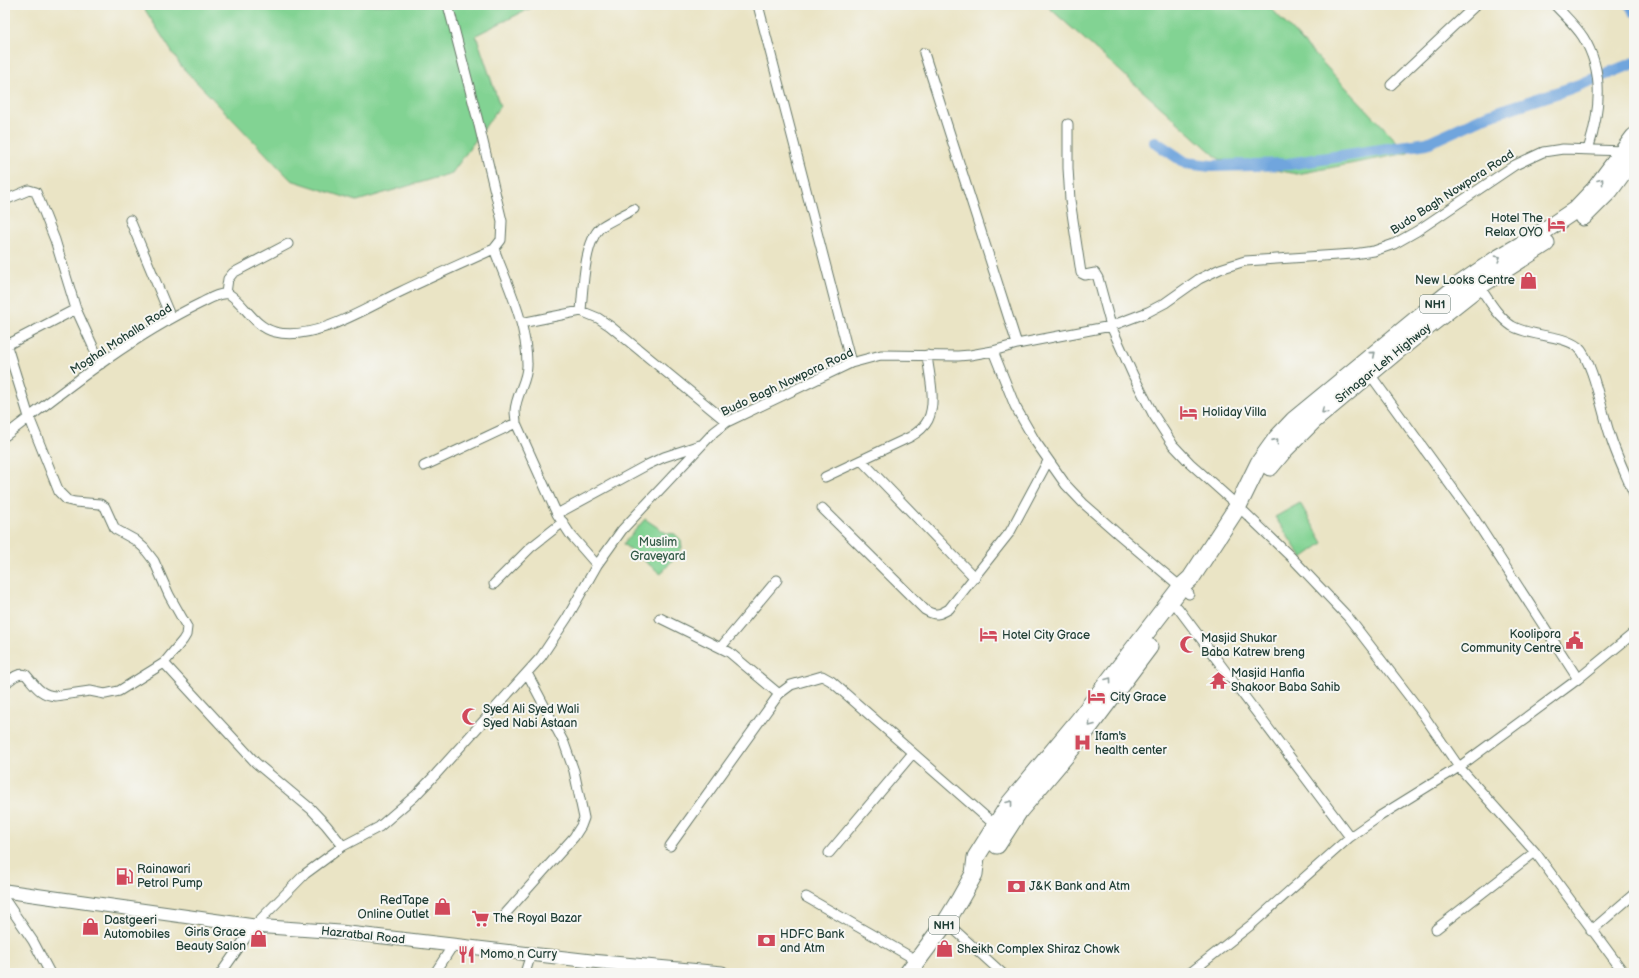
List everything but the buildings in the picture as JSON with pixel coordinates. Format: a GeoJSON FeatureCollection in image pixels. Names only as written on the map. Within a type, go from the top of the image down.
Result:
{"type":"FeatureCollection","features":[{"type":"Feature","properties":{"kind":"highway","name":"Srinagar-Leh Highway"},"geometry":{"type":"LineString","coordinates":[[1248,486],[1265,473],[1284,450],[1313,421],[1369,373],[1479,286],[1565,231],[1589,213],[1610,190],[1632,147]]}},
{"type":"Feature","properties":{"kind":"highway","name":"NH1"},"geometry":{"type":"LineString","coordinates":[[913,967],[946,922],[974,874],[976,857],[1010,803],[1187,586],[1238,506],[1259,463],[1277,438],[1308,408],[1460,285],[1497,259],[1535,237],[1575,210],[1632,147]]}},
{"type":"Feature","properties":{"kind":"highway","name":"NH1"},"geometry":{"type":"LineString","coordinates":[[974,874],[984,867],[1004,832],[1019,811],[1083,735],[1178,608],[1187,586]]}},
{"type":"Feature","properties":{"kind":"main road","name":"Hazratbal Road"},"geometry":{"type":"LineString","coordinates":[[5,891],[254,926],[340,932],[531,954],[722,973]]}},
{"type":"Feature","properties":{"kind":"street"},"geometry":{"type":"LineString","coordinates":[[288,244],[233,273],[228,279],[226,293],[231,295],[257,323],[276,332],[283,333],[309,331],[341,320],[494,249],[501,240],[502,221],[448,5]]}},
{"type":"Feature","properties":{"kind":"street"},"geometry":{"type":"LineString","coordinates":[[758,5],[851,363]]}},
{"type":"Feature","properties":{"kind":"street"},"geometry":{"type":"LineString","coordinates":[[1392,85],[1476,5]]}},
{"type":"Feature","properties":{"kind":"street"},"geometry":{"type":"LineString","coordinates":[[1555,5],[1583,38],[1588,47],[1596,72],[1600,91],[1596,125],[1588,150]]}},
{"type":"Feature","properties":{"kind":"street"},"geometry":{"type":"LineString","coordinates":[[924,53],[1017,344]]}},
{"type":"Feature","properties":{"kind":"street"},"geometry":{"type":"LineString","coordinates":[[1068,124],[1070,200],[1080,270],[1083,275],[1095,273],[1097,276],[1111,326],[1133,376],[1146,401],[1173,445],[1190,463],[1238,506],[1292,558],[1348,617],[1422,713],[1459,767],[1535,852],[1591,931],[1624,973]]}},
{"type":"Feature","properties":{"kind":"street","name":"Budo Bagh Nowpora Road"},"geometry":{"type":"LineString","coordinates":[[221,973],[254,926],[305,874],[343,846],[379,827],[415,796],[541,656],[567,618],[597,565],[622,530],[682,468],[701,445],[727,422],[851,363],[881,355],[958,356],[993,351],[1017,344],[1111,326],[1148,312],[1199,279],[1220,268],[1245,261],[1353,254],[1374,251],[1394,244],[1417,231],[1515,165],[1543,152],[1563,149],[1588,150],[1632,147]]}},
{"type":"Feature","properties":{"kind":"street"},"geometry":{"type":"LineString","coordinates":[[5,200],[29,190],[36,192],[55,240],[76,309],[101,364]]}},
{"type":"Feature","properties":{"kind":"street"},"geometry":{"type":"LineString","coordinates":[[581,310],[588,254],[595,234],[602,227],[634,209]]}},
{"type":"Feature","properties":{"kind":"street"},"geometry":{"type":"LineString","coordinates":[[130,220],[171,318]]}},
{"type":"Feature","properties":{"kind":"street"},"geometry":{"type":"LineString","coordinates":[[494,249],[520,323],[527,364],[526,378],[515,410],[516,423],[557,514],[570,534],[597,565]]}},
{"type":"Feature","properties":{"kind":"street"},"geometry":{"type":"LineString","coordinates":[[1479,286],[1502,317],[1510,325],[1519,330],[1567,342],[1578,348],[1585,357],[1591,371],[1610,437],[1634,494]]}},
{"type":"Feature","properties":{"kind":"street","name":"Moghal Mohalla Road"},"geometry":{"type":"LineString","coordinates":[[5,436],[101,364],[171,318],[218,295],[226,293]]}},
{"type":"Feature","properties":{"kind":"street"},"geometry":{"type":"LineString","coordinates":[[5,684],[16,676],[23,674],[26,675],[40,692],[49,696],[90,691],[105,694],[112,693],[119,691],[164,663],[186,635],[187,627],[169,595],[154,561],[144,548],[135,540],[115,529],[103,505],[67,500],[59,492],[30,417],[6,343],[76,309]]}},
{"type":"Feature","properties":{"kind":"street"},"geometry":{"type":"LineString","coordinates":[[520,323],[581,310],[598,318],[610,326],[727,422]]}},
{"type":"Feature","properties":{"kind":"street"},"geometry":{"type":"LineString","coordinates":[[993,351],[1015,406],[1048,462],[1066,485],[1083,503],[1187,586]]}},
{"type":"Feature","properties":{"kind":"street"},"geometry":{"type":"LineString","coordinates":[[825,477],[862,461],[910,437],[920,430],[928,421],[932,398],[927,355]]}},
{"type":"Feature","properties":{"kind":"street"},"geometry":{"type":"LineString","coordinates":[[1369,373],[1472,515],[1578,679]]}},
{"type":"Feature","properties":{"kind":"street"},"geometry":{"type":"LineString","coordinates":[[424,466],[516,423]]}},
{"type":"Feature","properties":{"kind":"street"},"geometry":{"type":"LineString","coordinates":[[557,514],[647,465],[664,457],[701,445]]}},
{"type":"Feature","properties":{"kind":"street"},"geometry":{"type":"LineString","coordinates":[[862,461],[975,578]]}},
{"type":"Feature","properties":{"kind":"street"},"geometry":{"type":"LineString","coordinates":[[822,508],[925,610],[933,615],[940,614],[949,609],[1010,532],[1048,462]]}},
{"type":"Feature","properties":{"kind":"street"},"geometry":{"type":"LineString","coordinates":[[494,584],[530,548],[563,522]]}},
{"type":"Feature","properties":{"kind":"street"},"geometry":{"type":"LineString","coordinates":[[721,647],[777,580]]}},
{"type":"Feature","properties":{"kind":"street"},"geometry":{"type":"LineString","coordinates":[[1178,608],[1350,837]]}},
{"type":"Feature","properties":{"kind":"street"},"geometry":{"type":"LineString","coordinates":[[660,618],[721,647],[739,659],[779,694]]}},
{"type":"Feature","properties":{"kind":"street"},"geometry":{"type":"LineString","coordinates":[[1190,973],[1251,925],[1350,837],[1380,816],[1459,767],[1578,679],[1634,633]]}},
{"type":"Feature","properties":{"kind":"street"},"geometry":{"type":"LineString","coordinates":[[164,663],[256,764],[311,809],[343,846]]}},
{"type":"Feature","properties":{"kind":"street"},"geometry":{"type":"LineString","coordinates":[[506,913],[574,836],[581,826],[584,818],[570,757],[527,673]]}},
{"type":"Feature","properties":{"kind":"street"},"geometry":{"type":"LineString","coordinates":[[670,846],[779,694],[791,685],[822,676],[831,681],[995,825]]}},
{"type":"Feature","properties":{"kind":"street"},"geometry":{"type":"LineString","coordinates":[[829,852],[913,753]]}},
{"type":"Feature","properties":{"kind":"street"},"geometry":{"type":"LineString","coordinates":[[1436,929],[1535,852]]}},
{"type":"Feature","properties":{"kind":"street"},"geometry":{"type":"LineString","coordinates":[[1591,931],[1634,894]]}},
{"type":"Feature","properties":{"kind":"street"},"geometry":{"type":"LineString","coordinates":[[806,897],[913,967]]}},
{"type":"Feature","properties":{"kind":"street"},"geometry":{"type":"LineString","coordinates":[[5,900],[34,941],[50,973]]}},
{"type":"Feature","properties":{"kind":"street"},"geometry":{"type":"LineString","coordinates":[[946,922],[1002,973]]}},
{"type":"Feature","properties":{"kind":"street"},"geometry":{"type":"LineString","coordinates":[[435,973],[453,945]]}},
{"type":"Feature","properties":{"kind":"street"},"geometry":{"type":"LineString","coordinates":[[525,973],[531,954]]}},
{"type":"Feature","properties":{"kind":"green space"},"geometry":{"type":"Polygon","coordinates":[[[142,5],[537,5],[476,35],[500,106],[452,173],[357,201],[291,180],[181,66],[142,5]]]}},
{"type":"Feature","properties":{"kind":"green space"},"geometry":{"type":"Polygon","coordinates":[[[1046,5],[1268,5],[1408,153],[1297,174],[1219,159],[1046,5]]]}},
{"type":"Feature","properties":{"kind":"green space"},"geometry":{"type":"Polygon","coordinates":[[[1300,503],[1323,543],[1302,558],[1275,517],[1300,503]]]}},
{"type":"Feature","properties":{"kind":"green space","name":"Muslim Graveyard"},"geometry":{"type":"Polygon","coordinates":[[[645,519],[666,533],[675,534],[681,540],[682,548],[661,574],[623,544],[645,519]]]}},
{"type":"Feature","properties":{"kind":"waterway"},"geometry":{"type":"LineString","coordinates":[[1631,5],[1634,11]]}},
{"type":"Feature","properties":{"kind":"waterway"},"geometry":{"type":"LineString","coordinates":[[1155,142],[1186,163],[1211,166],[1288,164],[1427,143],[1489,115],[1571,88],[1634,63]]}},
{"type":"Feature","properties":{"kind":"place","name":"Hotel The Relax OYO"},"geometry":{"type":"Point","coordinates":[1556,225]}},
{"type":"Feature","properties":{"kind":"place","name":"New Looks Centre"},"geometry":{"type":"Point","coordinates":[1528,280]}},
{"type":"Feature","properties":{"kind":"place","name":"Holiday Villa"},"geometry":{"type":"Point","coordinates":[1189,412]}},
{"type":"Feature","properties":{"kind":"place","name":"Hotel City Grace"},"geometry":{"type":"Point","coordinates":[989,635]}},
{"type":"Feature","properties":{"kind":"place","name":"Koolipora Community Centre"},"geometry":{"type":"Point","coordinates":[1574,641]}},
{"type":"Feature","properties":{"kind":"place","name":"Masjid Shukar Baba Katrew breng"},"geometry":{"type":"Point","coordinates":[1188,645]}},
{"type":"Feature","properties":{"kind":"place","name":"Masjid Hanfia Shakoor Baba Sahib"},"geometry":{"type":"Point","coordinates":[1218,680]}},
{"type":"Feature","properties":{"kind":"place","name":"City Grace"},"geometry":{"type":"Point","coordinates":[1097,697]}},
{"type":"Feature","properties":{"kind":"place","name":"Syed Ali Syed Wali Syed Nabi Astaan"},"geometry":{"type":"Point","coordinates":[470,716]}},
{"type":"Feature","properties":{"kind":"place","name":"Ifam's health center"},"geometry":{"type":"Point","coordinates":[1082,743]}},
{"type":"Feature","properties":{"kind":"place","name":"Rainawari Petrol Pump"},"geometry":{"type":"Point","coordinates":[124,876]}},
{"type":"Feature","properties":{"kind":"place","name":"J&K Bank and Atm"},"geometry":{"type":"Point","coordinates":[1016,886]}},
{"type":"Feature","properties":{"kind":"place","name":"RedTape Online Outlet"},"geometry":{"type":"Point","coordinates":[442,907]}},
{"type":"Feature","properties":{"kind":"place","name":"The Royal Bazar"},"geometry":{"type":"Point","coordinates":[480,918]}},
{"type":"Feature","properties":{"kind":"place","name":"Dastgeeri Automobiles"},"geometry":{"type":"Point","coordinates":[91,927]}},
{"type":"Feature","properties":{"kind":"place","name":"Girls Grace Beauty Salon"},"geometry":{"type":"Point","coordinates":[259,939]}},
{"type":"Feature","properties":{"kind":"place","name":"HDFC Bank and Atm"},"geometry":{"type":"Point","coordinates":[767,941]}},
{"type":"Feature","properties":{"kind":"place","name":"Sheikh Complex Shiraz Chowk"},"geometry":{"type":"Point","coordinates":[944,949]}},
{"type":"Feature","properties":{"kind":"place","name":"Momo n Curry"},"geometry":{"type":"Point","coordinates":[467,954]}}]}
